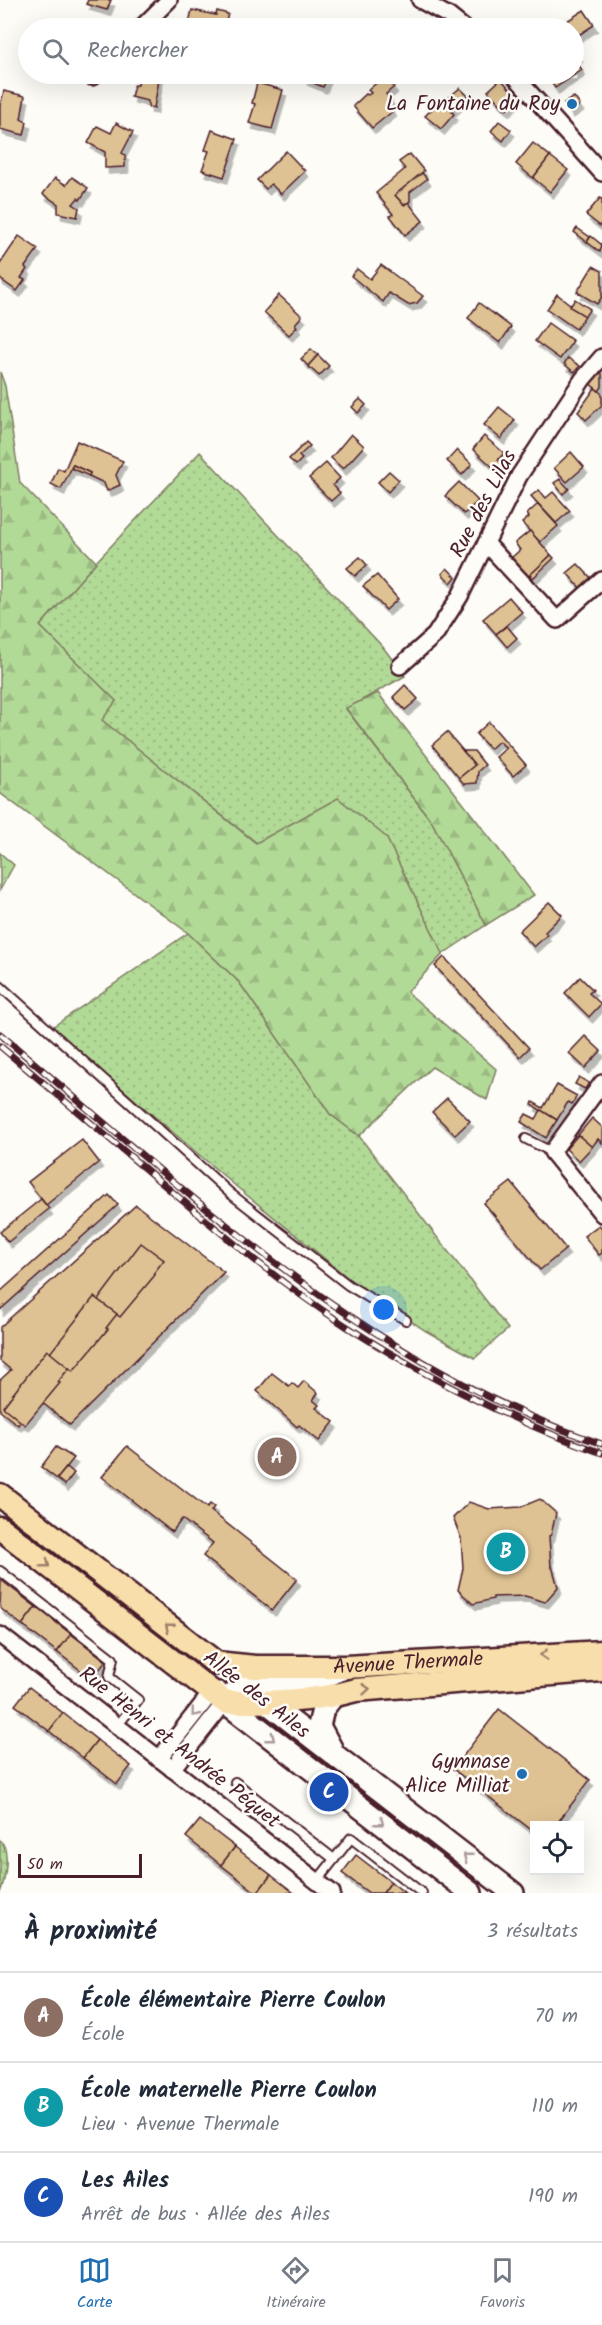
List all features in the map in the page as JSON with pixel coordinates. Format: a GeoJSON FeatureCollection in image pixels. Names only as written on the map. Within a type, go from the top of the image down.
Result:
{"type":"FeatureCollection","features":[{"type":"Feature","properties":{"kind":"main road","name":"Allée des Ailes"},"geometry":{"type":"LineString","coordinates":[[0,1495],[513,1893]]}},
{"type":"Feature","properties":{"kind":"main road","name":"Allée des Ailes"},"geometry":{"type":"LineString","coordinates":[[0,1528],[471,1893]]}},
{"type":"Feature","properties":{"kind":"main road","name":"Avenue Thermale"},"geometry":{"type":"LineString","coordinates":[[216,1663],[255,1667],[346,1667],[602,1652]]}},
{"type":"Feature","properties":{"kind":"main road"},"geometry":{"type":"LineString","coordinates":[[218,1697],[243,1684],[318,1680],[346,1667]]}},
{"type":"Feature","properties":{"kind":"main road","name":"Avenue Thermale"},"geometry":{"type":"LineString","coordinates":[[218,1697],[267,1702],[333,1696],[356,1690],[602,1670]]}},
{"type":"Feature","properties":{"kind":"main road"},"geometry":{"type":"LineString","coordinates":[[333,1696],[323,1709],[319,1726],[335,1755]]}},
{"type":"Feature","properties":{"kind":"street"},"geometry":{"type":"LineString","coordinates":[[151,18],[169,0]]}},
{"type":"Feature","properties":{"kind":"street"},"geometry":{"type":"LineString","coordinates":[[420,0],[452,18]]}},
{"type":"Feature","properties":{"kind":"street"},"geometry":{"type":"LineString","coordinates":[[522,84],[602,173]]}},
{"type":"Feature","properties":{"kind":"street","name":"Rue des Lilas"},"geometry":{"type":"LineString","coordinates":[[400,666],[435,634],[460,596],[519,476],[583,379],[602,357]]}},
{"type":"Feature","properties":{"kind":"street"},"geometry":{"type":"LineString","coordinates":[[486,543],[557,620],[602,580]]}},
{"type":"Feature","properties":{"kind":"street"},"geometry":{"type":"LineString","coordinates":[[602,1083],[552,1152],[602,1214]]}},
{"type":"Feature","properties":{"kind":"street","name":"Rue Henri et Andrée Péquet"},"geometry":{"type":"LineString","coordinates":[[0,1635],[332,1893]]}},
{"type":"Feature","properties":{"kind":"street"},"geometry":{"type":"LineString","coordinates":[[159,1759],[218,1697]]}},
{"type":"Feature","properties":{"kind":"street"},"geometry":{"type":"LineString","coordinates":[[172,1769],[218,1697]]}},
{"type":"Feature","properties":{"kind":"lane"},"geometry":{"type":"LineString","coordinates":[[0,986],[231,1194],[348,1286],[406,1320]]}},
{"type":"Feature","properties":{"kind":"lane"},"geometry":{"type":"LineString","coordinates":[[526,1139],[552,1152]]}},
{"type":"Feature","properties":{"kind":"lane"},"geometry":{"type":"LineString","coordinates":[[0,1571],[113,1659],[109,1677],[138,1700],[117,1726]]}},
{"type":"Feature","properties":{"kind":"lane"},"geometry":{"type":"LineString","coordinates":[[235,1782],[334,1859]]}},
{"type":"Feature","properties":{"kind":"lane"},"geometry":{"type":"LineString","coordinates":[[317,1881],[351,1838],[422,1893]]}},
{"type":"Feature","properties":{"kind":"green space"},"geometry":{"type":"Polygon","coordinates":[[[0,372],[5,386],[20,483],[96,562],[40,626],[116,701],[102,720],[256,843],[338,798],[386,837],[443,954],[407,992],[496,1069],[487,1100],[432,1067],[359,1136],[330,1114],[239,982],[188,933],[0,793],[0,372]]]}},
{"type":"Feature","properties":{"kind":"green space"},"geometry":{"type":"Polygon","coordinates":[[[200,452],[382,646],[405,676],[346,709],[432,822],[486,925],[443,954],[386,837],[257,843],[101,720],[116,701],[40,626],[96,562],[200,452]]]}},
{"type":"Feature","properties":{"kind":"green space"},"geometry":{"type":"Polygon","coordinates":[[[378,693],[534,895],[486,925],[432,822],[346,708],[378,693]]]}},
{"type":"Feature","properties":{"kind":"green space"},"geometry":{"type":"Polygon","coordinates":[[[0,853],[14,865],[0,890],[0,853]]]}},
{"type":"Feature","properties":{"kind":"green space"},"geometry":{"type":"Polygon","coordinates":[[[188,933],[239,982],[330,1114],[359,1136],[508,1329],[475,1358],[426,1331],[352,1281],[238,1188],[51,1028],[188,933]]]}},
{"type":"Feature","properties":{"kind":"green space"},"geometry":{"type":"Polygon","coordinates":[[[0,1840],[6,1858],[4,1881],[0,1893],[0,1840]]]}},
{"type":"Feature","properties":{"kind":"building"},"geometry":{"type":"Polygon","coordinates":[[[88,0],[111,0],[107,10],[86,4],[88,0]]]}},
{"type":"Feature","properties":{"kind":"building"},"geometry":{"type":"Polygon","coordinates":[[[192,10],[216,15],[217,11],[228,14],[227,18],[190,18],[192,10]]]}},
{"type":"Feature","properties":{"kind":"building"},"geometry":{"type":"Polygon","coordinates":[[[584,10],[594,25],[584,32],[584,18],[572,18],[584,10]]]}},
{"type":"Feature","properties":{"kind":"building"},"geometry":{"type":"Polygon","coordinates":[[[158,84],[154,108],[148,107],[148,101],[131,97],[134,85],[158,84]]]}},
{"type":"Feature","properties":{"kind":"building"},"geometry":{"type":"Polygon","coordinates":[[[257,84],[283,90],[272,129],[249,123],[255,104],[252,103],[257,84]]]}},
{"type":"Feature","properties":{"kind":"building"},"geometry":{"type":"Polygon","coordinates":[[[375,84],[392,84],[394,87],[386,94],[392,101],[388,105],[393,111],[372,128],[353,106],[366,94],[371,93],[368,90],[375,84]]]}},
{"type":"Feature","properties":{"kind":"building"},"geometry":{"type":"Polygon","coordinates":[[[496,84],[505,84],[518,98],[506,110],[488,91],[496,84]]]}},
{"type":"Feature","properties":{"kind":"building"},"geometry":{"type":"Polygon","coordinates":[[[460,88],[468,96],[451,111],[454,114],[441,129],[425,116],[441,100],[443,102],[460,88]]]}},
{"type":"Feature","properties":{"kind":"building"},"geometry":{"type":"Polygon","coordinates":[[[4,91],[25,96],[21,119],[27,122],[24,135],[0,129],[0,106],[4,91]]]}},
{"type":"Feature","properties":{"kind":"building","name":"La Fontaine du Roy"},"geometry":{"type":"Polygon","coordinates":[[[574,97],[580,105],[570,112],[564,103],[574,97]]]}},
{"type":"Feature","properties":{"kind":"building"},"geometry":{"type":"Polygon","coordinates":[[[499,121],[511,130],[503,141],[491,131],[499,121]]]}},
{"type":"Feature","properties":{"kind":"building"},"geometry":{"type":"Polygon","coordinates":[[[116,123],[133,132],[122,153],[125,155],[125,167],[105,168],[105,152],[88,143],[97,126],[111,133],[116,123]]]}},
{"type":"Feature","properties":{"kind":"building"},"geometry":{"type":"Polygon","coordinates":[[[212,130],[237,139],[224,177],[202,170],[209,151],[205,150],[212,130]]]}},
{"type":"Feature","properties":{"kind":"building"},"geometry":{"type":"Polygon","coordinates":[[[533,143],[550,156],[533,178],[516,164],[533,143]]]}},
{"type":"Feature","properties":{"kind":"building"},"geometry":{"type":"Polygon","coordinates":[[[286,151],[305,171],[281,194],[271,184],[266,189],[257,180],[286,151]]]}},
{"type":"Feature","properties":{"kind":"building"},"geometry":{"type":"Polygon","coordinates":[[[410,154],[424,171],[395,195],[404,205],[408,202],[423,221],[405,235],[390,216],[393,214],[376,193],[405,169],[399,162],[410,154]]]}},
{"type":"Feature","properties":{"kind":"building"},"geometry":{"type":"Polygon","coordinates":[[[550,156],[568,170],[550,192],[533,178],[550,156]]]}},
{"type":"Feature","properties":{"kind":"building"},"geometry":{"type":"Polygon","coordinates":[[[422,173],[427,179],[410,192],[410,201],[404,205],[395,195],[422,173]]]}},
{"type":"Feature","properties":{"kind":"building"},"geometry":{"type":"Polygon","coordinates":[[[72,177],[88,188],[80,200],[78,198],[73,204],[79,208],[77,217],[58,213],[58,204],[43,194],[55,178],[66,185],[72,177]]]}},
{"type":"Feature","properties":{"kind":"building"},"geometry":{"type":"Polygon","coordinates":[[[600,198],[602,199],[602,222],[600,226],[586,215],[600,198]]]}},
{"type":"Feature","properties":{"kind":"building"},"geometry":{"type":"Polygon","coordinates":[[[577,228],[590,237],[587,242],[574,232],[577,228]]]}},
{"type":"Feature","properties":{"kind":"building"},"geometry":{"type":"Polygon","coordinates":[[[19,236],[38,249],[25,267],[27,269],[21,278],[25,280],[17,291],[0,279],[0,264],[19,236]]]}},
{"type":"Feature","properties":{"kind":"building"},"geometry":{"type":"Polygon","coordinates":[[[591,236],[602,245],[600,252],[587,242],[591,236]]]}},
{"type":"Feature","properties":{"kind":"building"},"geometry":{"type":"Polygon","coordinates":[[[381,265],[423,296],[417,303],[408,305],[389,293],[383,302],[351,276],[357,269],[370,279],[381,265]]]}},
{"type":"Feature","properties":{"kind":"building"},"geometry":{"type":"Polygon","coordinates":[[[593,266],[602,271],[602,297],[597,304],[577,292],[593,266]]]}},
{"type":"Feature","properties":{"kind":"building"},"geometry":{"type":"Polygon","coordinates":[[[557,294],[585,316],[576,329],[547,309],[557,294]]]}},
{"type":"Feature","properties":{"kind":"building"},"geometry":{"type":"Polygon","coordinates":[[[279,295],[302,316],[295,324],[297,327],[289,335],[264,312],[279,295]]]}},
{"type":"Feature","properties":{"kind":"building"},"geometry":{"type":"Polygon","coordinates":[[[575,299],[590,309],[585,316],[570,307],[575,299]]]}},
{"type":"Feature","properties":{"kind":"building"},"geometry":{"type":"Polygon","coordinates":[[[479,303],[511,327],[500,343],[468,318],[479,303]]]}},
{"type":"Feature","properties":{"kind":"building"},"geometry":{"type":"Polygon","coordinates":[[[548,323],[573,341],[560,359],[535,341],[548,323]]]}},
{"type":"Feature","properties":{"kind":"building"},"geometry":{"type":"Polygon","coordinates":[[[311,349],[318,355],[308,366],[301,359],[311,349]]]}},
{"type":"Feature","properties":{"kind":"building"},"geometry":{"type":"Polygon","coordinates":[[[318,355],[329,366],[319,376],[308,366],[318,355]]]}},
{"type":"Feature","properties":{"kind":"building"},"geometry":{"type":"Polygon","coordinates":[[[568,358],[580,366],[574,372],[564,364],[568,358]]]}},
{"type":"Feature","properties":{"kind":"building"},"geometry":{"type":"Polygon","coordinates":[[[602,366],[602,387],[599,391],[589,383],[602,366]]]}},
{"type":"Feature","properties":{"kind":"building"},"geometry":{"type":"Polygon","coordinates":[[[595,388],[602,394],[602,405],[586,420],[578,412],[595,388]]]}},
{"type":"Feature","properties":{"kind":"building"},"geometry":{"type":"Polygon","coordinates":[[[360,399],[366,405],[358,413],[352,407],[360,399]]]}},
{"type":"Feature","properties":{"kind":"building"},"geometry":{"type":"Polygon","coordinates":[[[499,407],[515,420],[501,439],[484,425],[499,407]]]}},
{"type":"Feature","properties":{"kind":"building"},"geometry":{"type":"Polygon","coordinates":[[[351,434],[364,446],[343,469],[331,458],[351,434]]]}},
{"type":"Feature","properties":{"kind":"building"},"geometry":{"type":"Polygon","coordinates":[[[484,436],[504,453],[498,460],[503,464],[497,471],[473,449],[484,436]]]}},
{"type":"Feature","properties":{"kind":"building"},"geometry":{"type":"Polygon","coordinates":[[[77,441],[123,461],[116,475],[120,485],[107,491],[104,483],[73,465],[61,489],[51,484],[58,468],[64,471],[77,441]]]}},
{"type":"Feature","properties":{"kind":"building"},"geometry":{"type":"Polygon","coordinates":[[[306,442],[310,446],[299,456],[302,459],[296,465],[289,459],[306,442]]]}},
{"type":"Feature","properties":{"kind":"building"},"geometry":{"type":"Polygon","coordinates":[[[457,450],[472,464],[462,475],[447,461],[457,450]]]}},
{"type":"Feature","properties":{"kind":"building"},"geometry":{"type":"Polygon","coordinates":[[[571,452],[584,467],[567,482],[554,468],[571,452]]]}},
{"type":"Feature","properties":{"kind":"building"},"geometry":{"type":"Polygon","coordinates":[[[326,463],[340,478],[333,485],[340,493],[331,501],[309,478],[326,463]]]}},
{"type":"Feature","properties":{"kind":"building"},"geometry":{"type":"Polygon","coordinates":[[[73,465],[90,473],[89,476],[71,468],[73,465]]]}},
{"type":"Feature","properties":{"kind":"building"},"geometry":{"type":"Polygon","coordinates":[[[389,471],[399,480],[388,492],[378,482],[389,471]]]}},
{"type":"Feature","properties":{"kind":"building"},"geometry":{"type":"Polygon","coordinates":[[[560,479],[569,489],[563,494],[554,483],[560,479]]]}},
{"type":"Feature","properties":{"kind":"building"},"geometry":{"type":"Polygon","coordinates":[[[459,482],[478,501],[464,514],[445,496],[459,482]]]}},
{"type":"Feature","properties":{"kind":"building"},"geometry":{"type":"Polygon","coordinates":[[[539,490],[546,498],[553,492],[570,511],[556,523],[531,496],[539,490]]]}},
{"type":"Feature","properties":{"kind":"building"},"geometry":{"type":"Polygon","coordinates":[[[538,504],[558,526],[540,542],[522,523],[529,517],[527,514],[538,504]]]}},
{"type":"Feature","properties":{"kind":"building"},"geometry":{"type":"Polygon","coordinates":[[[530,531],[551,555],[527,578],[510,559],[520,550],[515,543],[530,531]]]}},
{"type":"Feature","properties":{"kind":"building"},"geometry":{"type":"Polygon","coordinates":[[[551,555],[554,558],[533,578],[530,575],[551,555]]]}},
{"type":"Feature","properties":{"kind":"building"},"geometry":{"type":"Polygon","coordinates":[[[360,557],[367,565],[355,576],[347,568],[360,557]]]}},
{"type":"Feature","properties":{"kind":"building"},"geometry":{"type":"Polygon","coordinates":[[[578,564],[592,579],[581,589],[567,573],[578,564]]]}},
{"type":"Feature","properties":{"kind":"building"},"geometry":{"type":"Polygon","coordinates":[[[447,568],[456,577],[451,583],[442,574],[447,568]]]}},
{"type":"Feature","properties":{"kind":"building"},"geometry":{"type":"Polygon","coordinates":[[[377,575],[398,599],[386,610],[363,586],[377,575]]]}},
{"type":"Feature","properties":{"kind":"building"},"geometry":{"type":"Polygon","coordinates":[[[509,597],[522,612],[496,634],[483,619],[509,597]]]}},
{"type":"Feature","properties":{"kind":"building"},"geometry":{"type":"Polygon","coordinates":[[[507,626],[517,638],[507,647],[496,634],[507,626]]]}},
{"type":"Feature","properties":{"kind":"building"},"geometry":{"type":"Polygon","coordinates":[[[405,685],[418,699],[405,710],[393,697],[405,685]]]}},
{"type":"Feature","properties":{"kind":"building"},"geometry":{"type":"Polygon","coordinates":[[[489,722],[526,765],[513,776],[496,757],[506,748],[499,741],[490,749],[476,734],[489,722]]]}},
{"type":"Feature","properties":{"kind":"building"},"geometry":{"type":"Polygon","coordinates":[[[447,732],[475,765],[459,778],[432,745],[447,732]]]}},
{"type":"Feature","properties":{"kind":"building"},"geometry":{"type":"Polygon","coordinates":[[[463,751],[474,751],[485,765],[478,771],[477,783],[464,784],[459,778],[475,765],[463,751]]]}},
{"type":"Feature","properties":{"kind":"building"},"geometry":{"type":"Polygon","coordinates":[[[549,902],[562,915],[545,932],[547,935],[534,947],[519,931],[549,902]]]}},
{"type":"Feature","properties":{"kind":"building"},"geometry":{"type":"Polygon","coordinates":[[[444,957],[529,1048],[520,1057],[435,966],[444,957]]]}},
{"type":"Feature","properties":{"kind":"building"},"geometry":{"type":"Polygon","coordinates":[[[580,977],[593,990],[589,993],[601,1004],[589,1017],[565,993],[580,977]]]}},
{"type":"Feature","properties":{"kind":"building"},"geometry":{"type":"Polygon","coordinates":[[[585,1036],[601,1051],[585,1068],[569,1053],[585,1036]]]}},
{"type":"Feature","properties":{"kind":"building"},"geometry":{"type":"Polygon","coordinates":[[[579,1077],[589,1083],[585,1089],[575,1084],[579,1077]]]}},
{"type":"Feature","properties":{"kind":"building"},"geometry":{"type":"Polygon","coordinates":[[[557,1085],[577,1096],[572,1104],[568,1102],[557,1120],[532,1105],[533,1102],[543,1108],[557,1085]]]}},
{"type":"Feature","properties":{"kind":"building"},"geometry":{"type":"Polygon","coordinates":[[[447,1098],[470,1121],[455,1135],[432,1112],[447,1098]]]}},
{"type":"Feature","properties":{"kind":"building"},"geometry":{"type":"Polygon","coordinates":[[[541,1110],[557,1120],[546,1138],[521,1122],[526,1114],[536,1119],[541,1110]]]}},
{"type":"Feature","properties":{"kind":"building"},"geometry":{"type":"Polygon","coordinates":[[[592,1118],[602,1127],[602,1143],[598,1139],[592,1147],[578,1135],[592,1118]]]}},
{"type":"Feature","properties":{"kind":"building"},"geometry":{"type":"Polygon","coordinates":[[[578,1135],[592,1147],[579,1161],[566,1149],[578,1135]]]}},
{"type":"Feature","properties":{"kind":"building"},"geometry":{"type":"Polygon","coordinates":[[[82,1140],[99,1162],[46,1205],[28,1182],[82,1140]]]}},
{"type":"Feature","properties":{"kind":"building"},"geometry":{"type":"Polygon","coordinates":[[[511,1182],[566,1249],[540,1270],[484,1203],[511,1182]]]}},
{"type":"Feature","properties":{"kind":"building"},"geometry":{"type":"Polygon","coordinates":[[[109,1195],[118,1205],[0,1310],[0,1292],[109,1195]]]}},
{"type":"Feature","properties":{"kind":"building"},"geometry":{"type":"Polygon","coordinates":[[[41,1199],[49,1209],[8,1242],[0,1232],[41,1199]]]}},
{"type":"Feature","properties":{"kind":"building"},"geometry":{"type":"Polygon","coordinates":[[[136,1205],[224,1272],[70,1425],[40,1401],[36,1402],[18,1425],[0,1411],[0,1380],[11,1370],[0,1361],[0,1327],[136,1205]]]}},
{"type":"Feature","properties":{"kind":"building"},"geometry":{"type":"Polygon","coordinates":[[[599,1225],[602,1228],[602,1253],[599,1255],[584,1236],[599,1225]]]}},
{"type":"Feature","properties":{"kind":"building"},"geometry":{"type":"Polygon","coordinates":[[[141,1243],[164,1260],[153,1274],[155,1275],[120,1317],[98,1300],[141,1243]]]}},
{"type":"Feature","properties":{"kind":"building"},"geometry":{"type":"Polygon","coordinates":[[[94,1297],[117,1314],[106,1328],[108,1329],[73,1371],[50,1353],[94,1297]]]}},
{"type":"Feature","properties":{"kind":"building"},"geometry":{"type":"Polygon","coordinates":[[[47,1350],[69,1368],[58,1382],[60,1383],[25,1425],[3,1407],[47,1350]]]}},
{"type":"Feature","properties":{"kind":"building"},"geometry":{"type":"Polygon","coordinates":[[[272,1373],[289,1386],[292,1383],[298,1388],[304,1381],[318,1393],[313,1400],[319,1405],[316,1408],[334,1422],[319,1441],[299,1425],[297,1427],[257,1391],[272,1373]]]}},
{"type":"Feature","properties":{"kind":"building"},"geometry":{"type":"Polygon","coordinates":[[[127,1446],[207,1508],[210,1504],[214,1507],[211,1511],[297,1579],[272,1610],[203,1556],[213,1543],[182,1519],[172,1532],[102,1477],[127,1446]]]}},
{"type":"Feature","properties":{"kind":"building"},"geometry":{"type":"Polygon","coordinates":[[[56,1447],[74,1458],[57,1479],[41,1467],[56,1447]]]}},
{"type":"Feature","properties":{"kind":"building"},"geometry":{"type":"Polygon","coordinates":[[[67,1467],[74,1473],[65,1485],[57,1479],[67,1467]]]}},
{"type":"Feature","properties":{"kind":"building"},"geometry":{"type":"Polygon","coordinates":[[[540,1499],[556,1513],[549,1536],[551,1567],[558,1587],[545,1602],[525,1596],[493,1597],[493,1599],[473,1604],[458,1590],[463,1568],[461,1538],[453,1518],[469,1502],[489,1509],[521,1507],[540,1499]]]}},
{"type":"Feature","properties":{"kind":"building"},"geometry":{"type":"Polygon","coordinates":[[[1,1580],[36,1607],[22,1625],[0,1608],[1,1580]]]}},
{"type":"Feature","properties":{"kind":"building"},"geometry":{"type":"Polygon","coordinates":[[[36,1607],[71,1634],[57,1652],[22,1625],[36,1607]]]}},
{"type":"Feature","properties":{"kind":"building"},"geometry":{"type":"Polygon","coordinates":[[[71,1634],[106,1661],[92,1679],[57,1652],[71,1634]]]}},
{"type":"Feature","properties":{"kind":"building"},"geometry":{"type":"Polygon","coordinates":[[[29,1687],[63,1713],[49,1731],[15,1705],[29,1687]]]}},
{"type":"Feature","properties":{"kind":"building","name":"Gymnase Alice Milliat"},"geometry":{"type":"Polygon","coordinates":[[[499,1709],[590,1780],[559,1821],[530,1821],[530,1829],[453,1769],[499,1709]]]}},
{"type":"Feature","properties":{"kind":"building"},"geometry":{"type":"Polygon","coordinates":[[[63,1713],[97,1740],[83,1758],[49,1731],[63,1713]]]}},
{"type":"Feature","properties":{"kind":"building"},"geometry":{"type":"Polygon","coordinates":[[[97,1740],[131,1766],[117,1784],[83,1758],[97,1740]]]}},
{"type":"Feature","properties":{"kind":"building"},"geometry":{"type":"Polygon","coordinates":[[[200,1820],[235,1847],[221,1865],[186,1837],[200,1820]]]}},
{"type":"Feature","properties":{"kind":"building"},"geometry":{"type":"Polygon","coordinates":[[[235,1847],[271,1875],[257,1893],[221,1865],[235,1847]]]}},
{"type":"Feature","properties":{"kind":"building"},"geometry":{"type":"Polygon","coordinates":[[[356,1855],[391,1882],[383,1893],[369,1893],[342,1873],[356,1855]]]}},
{"type":"Feature","properties":{"kind":"building"},"geometry":{"type":"Polygon","coordinates":[[[271,1875],[288,1888],[294,1893],[257,1893],[271,1875]]]}},
{"type":"Feature","properties":{"kind":"building"},"geometry":{"type":"Polygon","coordinates":[[[391,1882],[405,1893],[383,1893],[391,1882]]]}},
{"type":"Feature","properties":{"kind":"railway"},"geometry":{"type":"LineString","coordinates":[[0,1034],[210,1211],[282,1268],[357,1321],[435,1369],[516,1410],[602,1444]]}},
{"type":"Feature","properties":{"kind":"railway"},"geometry":{"type":"LineString","coordinates":[[0,1046],[230,1240],[322,1310],[407,1363],[470,1397],[535,1427],[602,1453]]}},
{"type":"Feature","properties":{"kind":"place","name":"La Fontaine du Roy"},"geometry":{"type":"Point","coordinates":[572,104]}},
{"type":"Feature","properties":{"kind":"place","name":"École élémentaire Pierre Coulon"},"geometry":{"type":"Point","coordinates":[277,1457]}},
{"type":"Feature","properties":{"kind":"place","name":"École maternelle Pierre Coulon"},"geometry":{"type":"Point","coordinates":[506,1552]}},
{"type":"Feature","properties":{"kind":"place","name":"Gymnase Alice Milliat"},"geometry":{"type":"Point","coordinates":[522,1774]}},
{"type":"Feature","properties":{"kind":"place","name":"Les Ailes"},"geometry":{"type":"Point","coordinates":[329,1792]}}]}
